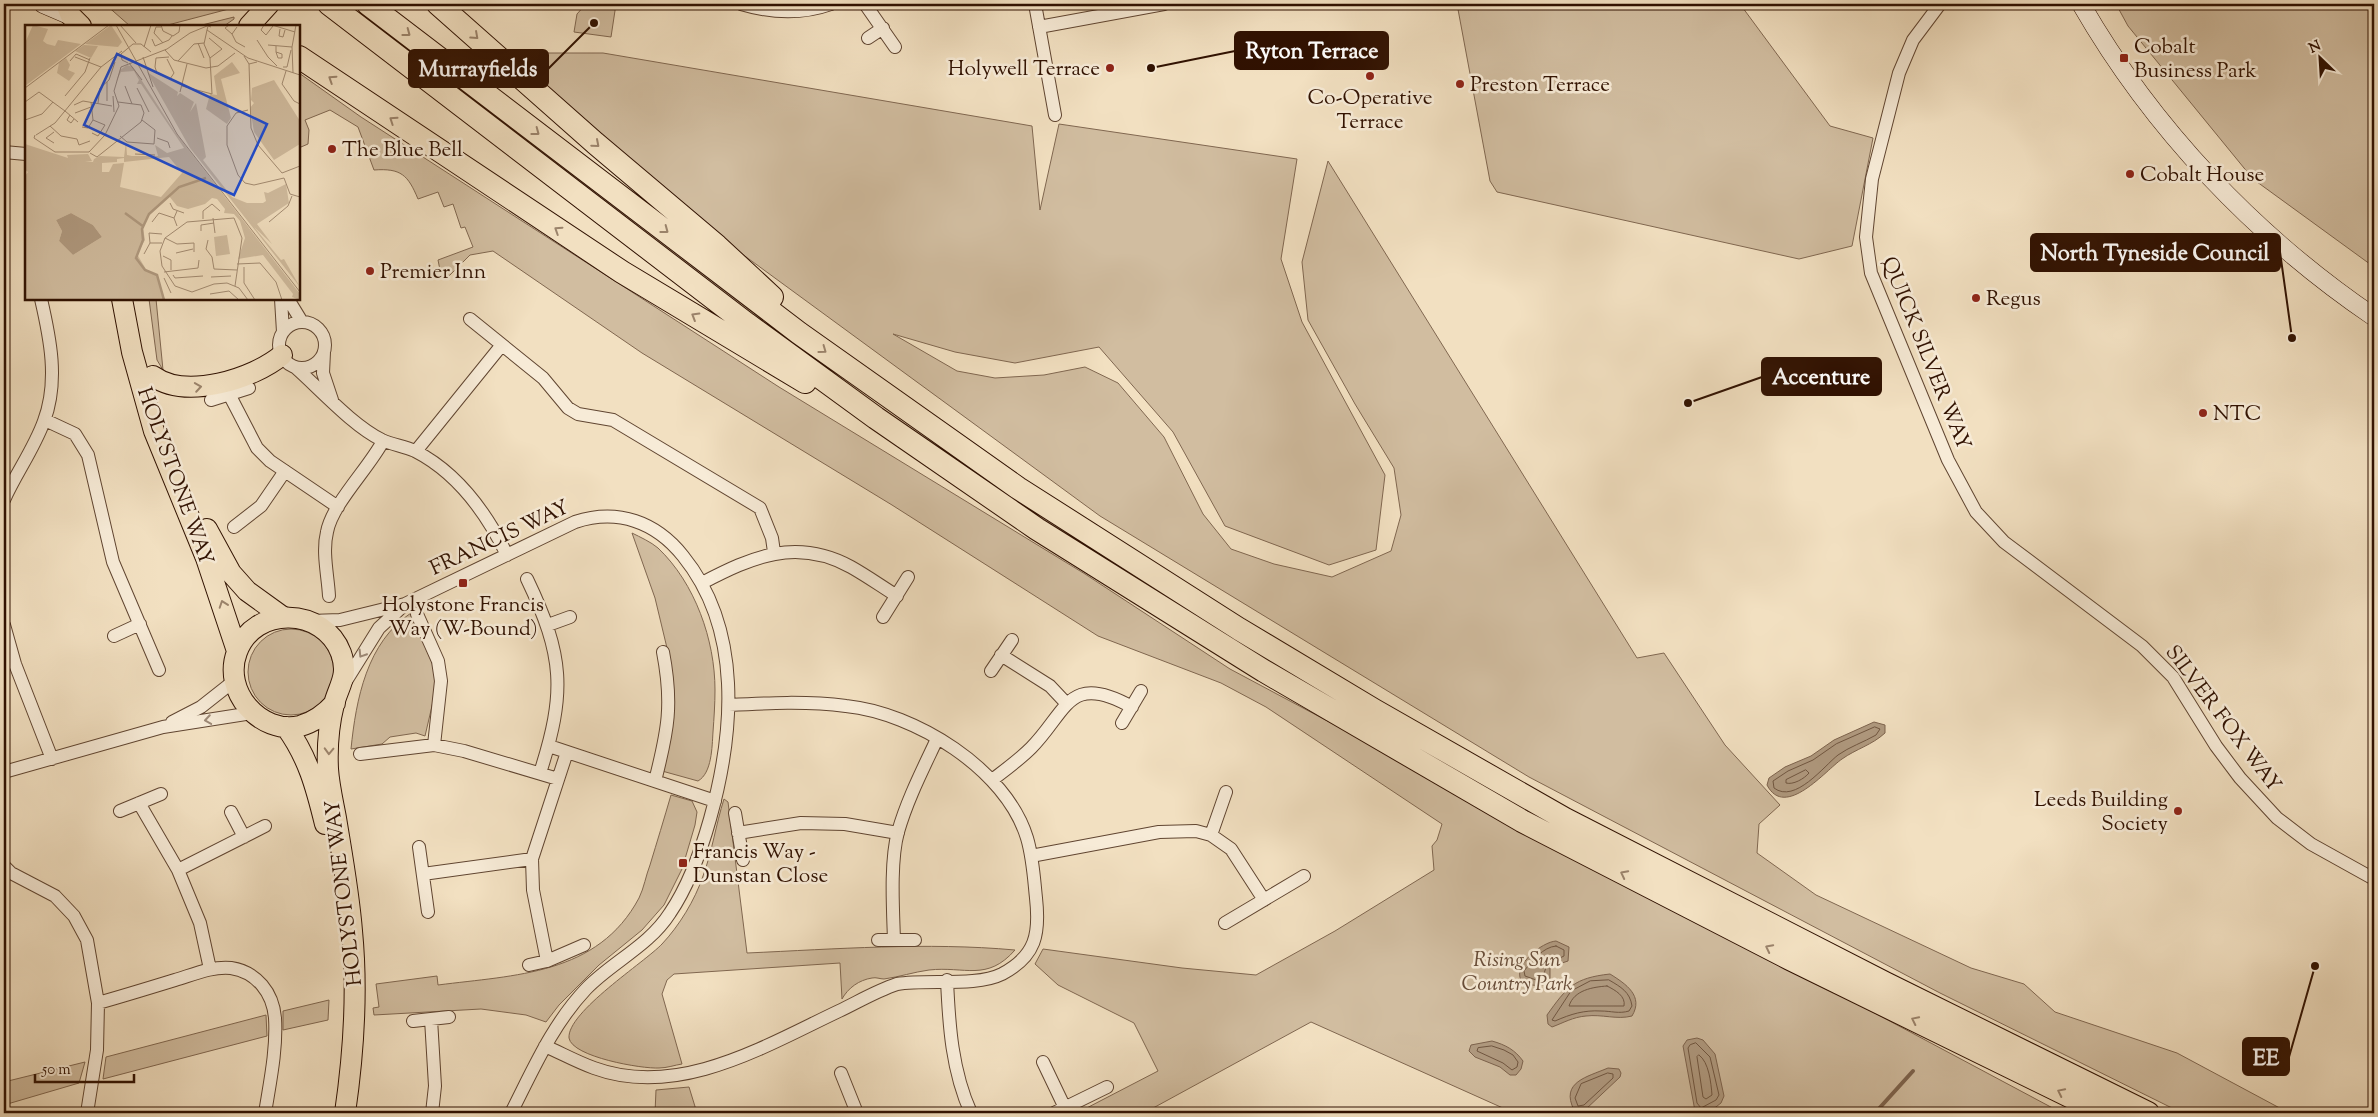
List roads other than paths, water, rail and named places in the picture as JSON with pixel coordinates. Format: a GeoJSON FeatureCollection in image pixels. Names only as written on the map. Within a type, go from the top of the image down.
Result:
{"type":"FeatureCollection","features":[{"type":"Feature","properties":{"kind":"highway"},"geometry":{"type":"LineString","coordinates":[[329,4],[747,324],[876,418],[1037,528],[1264,670],[1522,821],[1790,959],[2104,1113]]}},
{"type":"Feature","properties":{"kind":"highway"},"geometry":{"type":"LineString","coordinates":[[368,4],[800,333],[1018,488],[1239,629],[1374,710],[1583,828],[1885,983],[2148,1113]]}},
{"type":"Feature","properties":{"kind":"highway"},"geometry":{"type":"LineString","coordinates":[[438,4],[594,143],[718,246],[768,292],[800,333]]}},
{"type":"Feature","properties":{"kind":"highway"},"geometry":{"type":"LineString","coordinates":[[300,58],[622,272],[808,384],[876,418]]}},
{"type":"Feature","properties":{"kind":"main road"},"geometry":{"type":"LineString","coordinates":[[249,25],[269,4]]}},
{"type":"Feature","properties":{"kind":"main road","name":"HOLYSTONE WAY"},"geometry":{"type":"LineString","coordinates":[[122,300],[132,352],[154,431],[206,558],[237,651]]}},
{"type":"Feature","properties":{"kind":"main road","name":"HOLYSTONE WAY"},"geometry":{"type":"LineString","coordinates":[[134,300],[166,427],[194,501],[216,548],[231,573],[246,591],[283,617]]}},
{"type":"Feature","properties":{"kind":"main road"},"geometry":{"type":"LineString","coordinates":[[153,376],[162,383],[194,388],[256,373],[289,361]]}},
{"type":"Feature","properties":{"kind":"main road","name":"HOLYSTONE WAY"},"geometry":{"type":"LineString","coordinates":[[338,695],[325,713],[313,721],[300,726],[286,727],[268,723],[252,713],[241,699],[234,681],[234,665],[237,651],[249,634],[264,622],[283,617],[297,617],[310,621],[322,628],[332,638],[341,653],[344,670],[329,735],[328,769],[352,931],[356,1007],[352,1068],[346,1113]]}},
{"type":"Feature","properties":{"kind":"main road","name":"HOLYSTONE WAY"},"geometry":{"type":"LineString","coordinates":[[286,727],[296,740],[314,778],[328,838],[345,944],[347,1009],[344,1067],[338,1113]]}},
{"type":"Feature","properties":{"kind":"street"},"geometry":{"type":"LineString","coordinates":[[43,4],[73,15]]}},
{"type":"Feature","properties":{"kind":"street"},"geometry":{"type":"LineString","coordinates":[[740,4],[760,10],[789,12],[811,10],[831,4]]}},
{"type":"Feature","properties":{"kind":"street"},"geometry":{"type":"LineString","coordinates":[[865,4],[895,47]]}},
{"type":"Feature","properties":{"kind":"street"},"geometry":{"type":"LineString","coordinates":[[1034,4],[1055,115]]}},
{"type":"Feature","properties":{"kind":"street"},"geometry":{"type":"LineString","coordinates":[[1039,27],[1164,4]]}},
{"type":"Feature","properties":{"kind":"street","name":"QUICK SILVER WAY"},"geometry":{"type":"LineString","coordinates":[[1940,4],[1921,26],[1906,54],[1899,73],[1877,159],[1866,225],[1867,253],[1871,273],[1948,460],[1976,512],[2004,542],[2142,646]]}},
{"type":"Feature","properties":{"kind":"street"},"geometry":{"type":"LineString","coordinates":[[2081,4],[2134,86],[2187,152],[2233,200],[2298,260],[2338,292],[2374,317]]}},
{"type":"Feature","properties":{"kind":"street"},"geometry":{"type":"LineString","coordinates":[[868,38],[883,28]]}},
{"type":"Feature","properties":{"kind":"street"},"geometry":{"type":"LineString","coordinates":[[4,152],[25,154]]}},
{"type":"Feature","properties":{"kind":"street"},"geometry":{"type":"LineString","coordinates":[[4,500],[45,420],[52,390],[52,360],[41,300]]}},
{"type":"Feature","properties":{"kind":"street"},"geometry":{"type":"LineString","coordinates":[[281,300],[283,332],[279,345],[289,361],[349,418],[383,441],[416,451],[446,472],[478,504],[507,554]]}},
{"type":"Feature","properties":{"kind":"street"},"geometry":{"type":"LineString","coordinates":[[289,300],[302,322]]}},
{"type":"Feature","properties":{"kind":"street"},"geometry":{"type":"LineString","coordinates":[[470,319],[501,346],[543,378],[568,408],[578,414],[613,420],[760,508],[772,538],[774,552]]}},
{"type":"Feature","properties":{"kind":"street"},"geometry":{"type":"LineString","coordinates":[[283,332],[293,324],[302,322],[315,325],[321,330],[326,345],[321,358],[309,367],[289,361]]}},
{"type":"Feature","properties":{"kind":"street"},"geometry":{"type":"LineString","coordinates":[[416,451],[501,346]]}},
{"type":"Feature","properties":{"kind":"street"},"geometry":{"type":"LineString","coordinates":[[324,352],[324,372],[332,400]]}},
{"type":"Feature","properties":{"kind":"street"},"geometry":{"type":"LineString","coordinates":[[211,400],[249,388]]}},
{"type":"Feature","properties":{"kind":"street"},"geometry":{"type":"LineString","coordinates":[[229,394],[257,448],[285,471],[338,507]]}},
{"type":"Feature","properties":{"kind":"street"},"geometry":{"type":"LineString","coordinates":[[45,420],[75,434],[88,455],[112,562],[159,670]]}},
{"type":"Feature","properties":{"kind":"street"},"geometry":{"type":"LineString","coordinates":[[330,596],[327,528],[338,507],[383,441]]}},
{"type":"Feature","properties":{"kind":"street"},"geometry":{"type":"LineString","coordinates":[[234,527],[261,506],[285,471]]}},
{"type":"Feature","properties":{"kind":"street","name":"FRANCIS WAY"},"geometry":{"type":"LineString","coordinates":[[310,621],[340,620],[405,604],[582,519],[609,516],[626,518],[650,526],[669,539],[702,583],[715,613],[722,635],[726,664],[728,736],[715,801],[691,874],[670,915],[655,932],[586,989],[557,1025],[511,1113]]}},
{"type":"Feature","properties":{"kind":"street"},"geometry":{"type":"LineString","coordinates":[[702,583],[740,563],[774,552],[802,552],[850,566],[897,596]]}},
{"type":"Feature","properties":{"kind":"street"},"geometry":{"type":"LineString","coordinates":[[527,578],[548,625],[559,672],[558,702],[540,773]]}},
{"type":"Feature","properties":{"kind":"street"},"geometry":{"type":"LineString","coordinates":[[883,618],[908,578]]}},
{"type":"Feature","properties":{"kind":"street","name":"FRANCIS WAY"},"geometry":{"type":"LineString","coordinates":[[338,695],[379,628],[405,604]]}},
{"type":"Feature","properties":{"kind":"street"},"geometry":{"type":"LineString","coordinates":[[417,614],[438,661],[440,674],[434,745]]}},
{"type":"Feature","properties":{"kind":"street"},"geometry":{"type":"LineString","coordinates":[[548,625],[570,616]]}},
{"type":"Feature","properties":{"kind":"street"},"geometry":{"type":"LineString","coordinates":[[114,636],[140,624]]}},
{"type":"Feature","properties":{"kind":"street"},"geometry":{"type":"LineString","coordinates":[[4,625],[10,666],[52,759]]}},
{"type":"Feature","properties":{"kind":"street"},"geometry":{"type":"LineString","coordinates":[[991,671],[1012,640]]}},
{"type":"Feature","properties":{"kind":"street","name":"SILVER FOX WAY"},"geometry":{"type":"LineString","coordinates":[[2142,646],[2172,677],[2216,746],[2257,798],[2277,818],[2311,844],[2374,879]]}},
{"type":"Feature","properties":{"kind":"street"},"geometry":{"type":"LineString","coordinates":[[655,781],[670,709],[669,684],[663,652]]}},
{"type":"Feature","properties":{"kind":"street"},"geometry":{"type":"LineString","coordinates":[[1001,656],[1050,686],[1066,703]]}},
{"type":"Feature","properties":{"kind":"street"},"geometry":{"type":"LineString","coordinates":[[163,727],[201,707],[234,681]]}},
{"type":"Feature","properties":{"kind":"street"},"geometry":{"type":"LineString","coordinates":[[1122,723],[1141,691]]}},
{"type":"Feature","properties":{"kind":"street"},"geometry":{"type":"LineString","coordinates":[[992,780],[1032,747],[1066,703],[1077,696],[1095,693],[1112,696],[1132,707]]}},
{"type":"Feature","properties":{"kind":"street"},"geometry":{"type":"LineString","coordinates":[[546,1046],[595,1069],[645,1077],[669,1078],[694,1072],[746,1054],[885,988],[914,982],[984,980],[1015,967],[1034,944],[1038,917],[1027,837],[1015,812],[992,780],[964,756],[937,739],[898,719],[847,706],[797,702],[728,705]]}},
{"type":"Feature","properties":{"kind":"street"},"geometry":{"type":"LineString","coordinates":[[4,772],[163,727],[252,713]]}},
{"type":"Feature","properties":{"kind":"street"},"geometry":{"type":"LineString","coordinates":[[894,940],[893,887],[898,833],[910,799],[937,739]]}},
{"type":"Feature","properties":{"kind":"street"},"geometry":{"type":"LineString","coordinates":[[360,754],[434,745],[464,751],[558,779]]}},
{"type":"Feature","properties":{"kind":"street"},"geometry":{"type":"LineString","coordinates":[[548,746],[715,801]]}},
{"type":"Feature","properties":{"kind":"street"},"geometry":{"type":"LineString","coordinates":[[547,961],[533,890],[532,859],[566,752]]}},
{"type":"Feature","properties":{"kind":"street"},"geometry":{"type":"LineString","coordinates":[[1211,835],[1226,792]]}},
{"type":"Feature","properties":{"kind":"street"},"geometry":{"type":"LineString","coordinates":[[120,811],[162,794]]}},
{"type":"Feature","properties":{"kind":"street"},"geometry":{"type":"LineString","coordinates":[[138,804],[178,870],[200,924],[210,969]]}},
{"type":"Feature","properties":{"kind":"street"},"geometry":{"type":"LineString","coordinates":[[231,812],[244,837]]}},
{"type":"Feature","properties":{"kind":"street"},"geometry":{"type":"LineString","coordinates":[[735,813],[743,860]]}},
{"type":"Feature","properties":{"kind":"street"},"geometry":{"type":"LineString","coordinates":[[738,833],[801,823],[845,824],[898,833]]}},
{"type":"Feature","properties":{"kind":"street"},"geometry":{"type":"LineString","coordinates":[[178,870],[266,826]]}},
{"type":"Feature","properties":{"kind":"street"},"geometry":{"type":"LineString","coordinates":[[1031,856],[1159,832],[1196,831],[1211,835],[1226,845],[1238,858],[1264,900]]}},
{"type":"Feature","properties":{"kind":"street"},"geometry":{"type":"LineString","coordinates":[[419,847],[428,912]]}},
{"type":"Feature","properties":{"kind":"street"},"geometry":{"type":"LineString","coordinates":[[423,874],[532,859]]}},
{"type":"Feature","properties":{"kind":"street"},"geometry":{"type":"LineString","coordinates":[[4,866],[11,873],[55,896],[74,916],[87,940],[98,1003],[97,1050],[87,1113]]}},
{"type":"Feature","properties":{"kind":"street"},"geometry":{"type":"LineString","coordinates":[[1225,923],[1304,876]]}},
{"type":"Feature","properties":{"kind":"street"},"geometry":{"type":"LineString","coordinates":[[878,940],[915,940]]}},
{"type":"Feature","properties":{"kind":"street"},"geometry":{"type":"LineString","coordinates":[[529,965],[547,961],[584,944]]}},
{"type":"Feature","properties":{"kind":"street"},"geometry":{"type":"LineString","coordinates":[[98,1003],[210,969],[231,968],[248,974],[262,984],[271,997],[275,1026],[266,1113]]}},
{"type":"Feature","properties":{"kind":"street"},"geometry":{"type":"LineString","coordinates":[[946,980],[951,1042],[964,1099],[971,1113]]}},
{"type":"Feature","properties":{"kind":"street"},"geometry":{"type":"LineString","coordinates":[[413,1021],[449,1016]]}},
{"type":"Feature","properties":{"kind":"street"},"geometry":{"type":"LineString","coordinates":[[431,1019],[435,1072],[432,1113]]}},
{"type":"Feature","properties":{"kind":"street"},"geometry":{"type":"LineString","coordinates":[[1043,1062],[1060,1111],[1107,1087]]}},
{"type":"Feature","properties":{"kind":"street"},"geometry":{"type":"LineString","coordinates":[[841,1073],[857,1113]]}},
{"type":"Feature","properties":{"kind":"water"},"geometry":{"type":"Polygon","coordinates":[[[1874,722],[1885,725],[1885,733],[1875,741],[1842,759],[1805,789],[1794,795],[1784,797],[1775,794],[1767,785],[1769,778],[1785,767],[1811,756],[1834,740],[1874,722]]]}},
{"type":"Feature","properties":{"kind":"water"},"geometry":{"type":"Polygon","coordinates":[[[1556,941],[1569,947],[1568,961],[1550,967],[1550,980],[1543,985],[1533,985],[1521,980],[1521,968],[1530,955],[1544,945],[1556,941]]]}},
{"type":"Feature","properties":{"kind":"water"},"geometry":{"type":"Polygon","coordinates":[[[1610,974],[1632,991],[1636,1002],[1632,1016],[1586,1016],[1552,1027],[1548,1024],[1547,1015],[1560,997],[1572,986],[1588,978],[1610,974]]]}},
{"type":"Feature","properties":{"kind":"water"},"geometry":{"type":"Polygon","coordinates":[[[1697,1038],[1703,1040],[1715,1054],[1724,1096],[1721,1103],[1712,1110],[1699,1113],[1695,1111],[1683,1046],[1687,1040],[1697,1038]]]}},
{"type":"Feature","properties":{"kind":"water"},"geometry":{"type":"Polygon","coordinates":[[[1492,1041],[1510,1048],[1523,1061],[1521,1069],[1516,1075],[1510,1075],[1500,1067],[1475,1057],[1469,1051],[1471,1045],[1492,1041]]]}},
{"type":"Feature","properties":{"kind":"water"},"geometry":{"type":"Polygon","coordinates":[[[1608,1068],[1619,1069],[1620,1077],[1585,1110],[1574,1110],[1570,1093],[1573,1087],[1584,1078],[1608,1068]]]}},
{"type":"Feature","properties":{"kind":"waterway"},"geometry":{"type":"LineString","coordinates":[[1875,1113],[1913,1071]]}},
{"type":"Feature","properties":{"kind":"place","name":"Murrayfields"},"geometry":{"type":"Point","coordinates":[594,23]}},
{"type":"Feature","properties":{"kind":"place","name":"Cobalt Business Park"},"geometry":{"type":"Point","coordinates":[2124,58]}},
{"type":"Feature","properties":{"kind":"place","name":"Holywell Terrace"},"geometry":{"type":"Point","coordinates":[1110,68]}},
{"type":"Feature","properties":{"kind":"place","name":"Ryton Terrace"},"geometry":{"type":"Point","coordinates":[1151,68]}},
{"type":"Feature","properties":{"kind":"place","name":"Co-Operative Terrace"},"geometry":{"type":"Point","coordinates":[1370,76]}},
{"type":"Feature","properties":{"kind":"place","name":"Preston Terrace"},"geometry":{"type":"Point","coordinates":[1460,84]}},
{"type":"Feature","properties":{"kind":"place","name":"The Blue Bell"},"geometry":{"type":"Point","coordinates":[332,149]}},
{"type":"Feature","properties":{"kind":"place","name":"Cobalt House"},"geometry":{"type":"Point","coordinates":[2130,174]}},
{"type":"Feature","properties":{"kind":"place","name":"Premier Inn"},"geometry":{"type":"Point","coordinates":[370,271]}},
{"type":"Feature","properties":{"kind":"place","name":"Regus"},"geometry":{"type":"Point","coordinates":[1976,298]}},
{"type":"Feature","properties":{"kind":"place","name":"North Tyneside Council"},"geometry":{"type":"Point","coordinates":[2292,338]}},
{"type":"Feature","properties":{"kind":"place","name":"Accenture"},"geometry":{"type":"Point","coordinates":[1688,403]}},
{"type":"Feature","properties":{"kind":"place","name":"NTC"},"geometry":{"type":"Point","coordinates":[2203,413]}},
{"type":"Feature","properties":{"kind":"place","name":"Holystone Francis Way (W-Bound)"},"geometry":{"type":"Point","coordinates":[463,583]}},
{"type":"Feature","properties":{"kind":"place","name":"Leeds Building Society"},"geometry":{"type":"Point","coordinates":[2178,811]}},
{"type":"Feature","properties":{"kind":"place","name":"Francis Way - Dunstan Close"},"geometry":{"type":"Point","coordinates":[683,863]}},
{"type":"Feature","properties":{"kind":"place","name":"EE"},"geometry":{"type":"Point","coordinates":[2315,966]}},
{"type":"Feature","properties":{"kind":"park label","name":"Rising Sun Country Park"},"geometry":{"type":"Point","coordinates":[1517,971]}}]}
